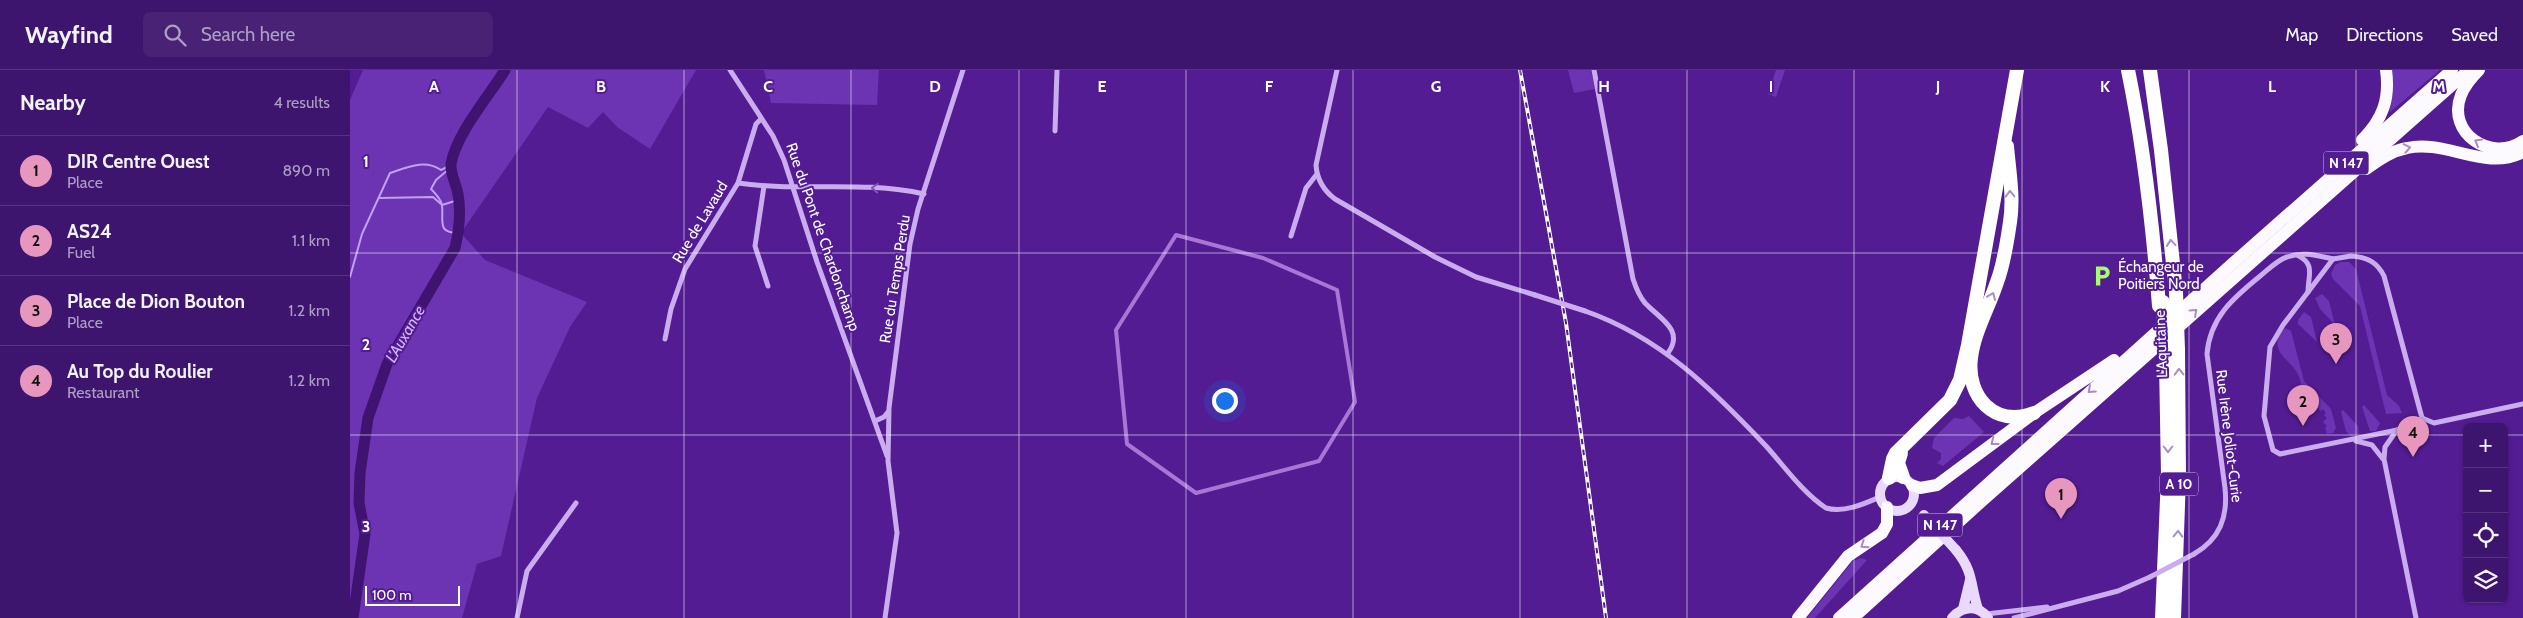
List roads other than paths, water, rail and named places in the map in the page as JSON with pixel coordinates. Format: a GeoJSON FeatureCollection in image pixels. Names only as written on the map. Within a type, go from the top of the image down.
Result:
{"type":"FeatureCollection","features":[{"type":"Feature","properties":{"kind":"highway"},"geometry":{"type":"LineString","coordinates":[[2018,70],[1967,362],[1976,392],[1992,411],[1998,415],[2013,419],[2034,413]]}},
{"type":"Feature","properties":{"kind":"highway"},"geometry":{"type":"LineString","coordinates":[[2128,70],[2138,118],[2161,304]]}},
{"type":"Feature","properties":{"kind":"highway","name":"L'Aquitaine"},"geometry":{"type":"LineString","coordinates":[[2138,70],[2158,238],[2167,400],[2167,514],[2162,618]]}},
{"type":"Feature","properties":{"kind":"highway","name":"L'Aquitaine"},"geometry":{"type":"LineString","coordinates":[[2150,70],[2161,150],[2176,292],[2179,477],[2174,618]]}},
{"type":"Feature","properties":{"kind":"highway"},"geometry":{"type":"LineString","coordinates":[[1906,444],[1899,456],[1908,481],[1920,488],[1937,485],[2034,413],[2126,352],[2209,280],[2236,261],[2260,233],[2371,131],[2386,103],[2386,70]]}},
{"type":"Feature","properties":{"kind":"highway","name":"N 147"},"geometry":{"type":"LineString","coordinates":[[1839,618],[2236,261],[2452,70]]}},
{"type":"Feature","properties":{"kind":"highway","name":"N 147"},"geometry":{"type":"LineString","coordinates":[[1853,618],[2268,246],[2469,70]]}},
{"type":"Feature","properties":{"kind":"highway"},"geometry":{"type":"LineString","coordinates":[[2480,70],[2467,83],[2461,95],[2458,115],[2463,129],[2472,140],[2489,148],[2504,148],[2523,140]]}},
{"type":"Feature","properties":{"kind":"highway"},"geometry":{"type":"LineString","coordinates":[[1889,478],[1893,459],[1945,407],[1956,390],[1998,281],[2011,220],[2006,133]]}},
{"type":"Feature","properties":{"kind":"highway"},"geometry":{"type":"LineString","coordinates":[[2268,246],[2296,227],[2347,183],[2393,152],[2408,147],[2426,146],[2472,156],[2500,159],[2523,152]]}},
{"type":"Feature","properties":{"kind":"highway"},"geometry":{"type":"LineString","coordinates":[[1798,618],[1848,556],[1882,533],[1887,524],[1883,502]]}},
{"type":"Feature","properties":{"kind":"highway"},"geometry":{"type":"LineString","coordinates":[[1858,618],[1866,606]]}},
{"type":"Feature","properties":{"kind":"main road"},"geometry":{"type":"LineString","coordinates":[[1889,478],[1908,481],[1914,495],[1911,504],[1897,511],[1883,502],[1881,486],[1889,478]]}},
{"type":"Feature","properties":{"kind":"main road"},"geometry":{"type":"LineString","coordinates":[[1911,504],[1924,515],[1956,550],[1971,572],[1984,614]]}},
{"type":"Feature","properties":{"kind":"main road"},"geometry":{"type":"LineString","coordinates":[[1952,618],[1963,609],[1971,572]]}},
{"type":"Feature","properties":{"kind":"main road"},"geometry":{"type":"LineString","coordinates":[[1963,609],[1984,614]]}},
{"type":"Feature","properties":{"kind":"street","name":"Rue du Pont de Chardonchamp"},"geometry":{"type":"LineString","coordinates":[[730,70],[778,146],[888,461]]}},
{"type":"Feature","properties":{"kind":"street","name":"Rue du Temps Perdu"},"geometry":{"type":"LineString","coordinates":[[888,461],[888,423],[910,244],[963,70]]}},
{"type":"Feature","properties":{"kind":"street"},"geometry":{"type":"LineString","coordinates":[[1055,131],[1057,70]]}},
{"type":"Feature","properties":{"kind":"street"},"geometry":{"type":"LineString","coordinates":[[1337,70],[1318,156],[1317,174],[1323,188],[1335,199],[1435,257],[1476,277],[1585,311],[1622,326],[1668,353],[1724,403],[1820,504],[1836,510],[1883,502]]}},
{"type":"Feature","properties":{"kind":"street"},"geometry":{"type":"LineString","coordinates":[[1594,70],[1633,279],[1641,298],[1667,321],[1671,328],[1673,344],[1668,353]]}},
{"type":"Feature","properties":{"kind":"street","name":"Rue de Lavaud"},"geometry":{"type":"LineString","coordinates":[[665,339],[671,309],[685,270],[738,182],[756,124],[761,119]]}},
{"type":"Feature","properties":{"kind":"street"},"geometry":{"type":"LineString","coordinates":[[1291,236],[1306,188],[1317,174]]}},
{"type":"Feature","properties":{"kind":"street"},"geometry":{"type":"LineString","coordinates":[[738,182],[764,186],[877,187],[924,194]]}},
{"type":"Feature","properties":{"kind":"street"},"geometry":{"type":"LineString","coordinates":[[764,186],[755,246],[768,286]]}},
{"type":"Feature","properties":{"kind":"street","name":"Rue Irène Joliot-Curie"},"geometry":{"type":"LineString","coordinates":[[2014,618],[2118,591],[2150,578],[2205,548],[2217,534],[2226,510],[2225,488],[2208,370],[2207,354],[2211,331],[2216,320],[2232,300],[2276,263],[2288,256],[2311,254],[2333,259],[2360,256],[2368,259],[2381,269],[2422,418]]}},
{"type":"Feature","properties":{"kind":"street"},"geometry":{"type":"LineString","coordinates":[[2297,255],[2307,261],[2311,269],[2308,292]]}},
{"type":"Feature","properties":{"kind":"street"},"geometry":{"type":"LineString","coordinates":[[2333,259],[2283,324],[2270,347],[2264,416],[2273,450],[2280,454],[2397,430],[2414,424],[2422,418],[2434,423],[2523,404]]}},
{"type":"Feature","properties":{"kind":"street"},"geometry":{"type":"LineString","coordinates":[[875,421],[884,417],[890,408]]}},
{"type":"Feature","properties":{"kind":"street"},"geometry":{"type":"LineString","coordinates":[[879,433],[886,430],[888,423]]}},
{"type":"Feature","properties":{"kind":"street"},"geometry":{"type":"LineString","coordinates":[[2397,430],[2385,447],[2384,459],[2416,618]]}},
{"type":"Feature","properties":{"kind":"street"},"geometry":{"type":"LineString","coordinates":[[2354,440],[2372,446],[2384,459]]}},
{"type":"Feature","properties":{"kind":"street"},"geometry":{"type":"LineString","coordinates":[[885,618],[897,533],[888,461]]}},
{"type":"Feature","properties":{"kind":"street"},"geometry":{"type":"LineString","coordinates":[[517,618],[527,571],[576,503]]}},
{"type":"Feature","properties":{"kind":"street"},"geometry":{"type":"LineString","coordinates":[[1984,614],[2052,607]]}},
{"type":"Feature","properties":{"kind":"waterway","name":"L’Auxance"},"geometry":{"type":"LineString","coordinates":[[353,618],[365,534],[359,503],[360,473],[368,418],[387,364],[455,248],[459,207],[458,194],[451,167],[454,152],[466,128],[505,70]]}},
{"type":"Feature","properties":{"kind":"waterway"},"geometry":{"type":"LineString","coordinates":[[350,277],[362,234],[390,173],[416,165],[429,165],[441,170],[451,165]]}},
{"type":"Feature","properties":{"kind":"waterway"},"geometry":{"type":"LineString","coordinates":[[449,169],[436,180],[431,189],[438,196],[441,203],[444,228],[447,231],[459,233]]}},
{"type":"Feature","properties":{"kind":"waterway"},"geometry":{"type":"LineString","coordinates":[[379,198],[433,197],[442,205],[458,200]]}},
{"type":"Feature","properties":{"kind":"railway"},"geometry":{"type":"LineString","coordinates":[[1520,70],[1566,323],[1606,618]]}},
{"type":"Feature","properties":{"kind":"place","name":"Échangeur de Poitiers Nord"},"geometry":{"type":"Point","coordinates":[2102,276]}},
{"type":"Feature","properties":{"kind":"place","name":"Place de Dion Bouton"},"geometry":{"type":"Point","coordinates":[2336,364]}},
{"type":"Feature","properties":{"kind":"place","name":"AS24"},"geometry":{"type":"Point","coordinates":[2303,426]}},
{"type":"Feature","properties":{"kind":"place","name":"Au Top du Roulier"},"geometry":{"type":"Point","coordinates":[2413,457]}},
{"type":"Feature","properties":{"kind":"place","name":"DIR Centre Ouest"},"geometry":{"type":"Point","coordinates":[2061,519]}}]}
